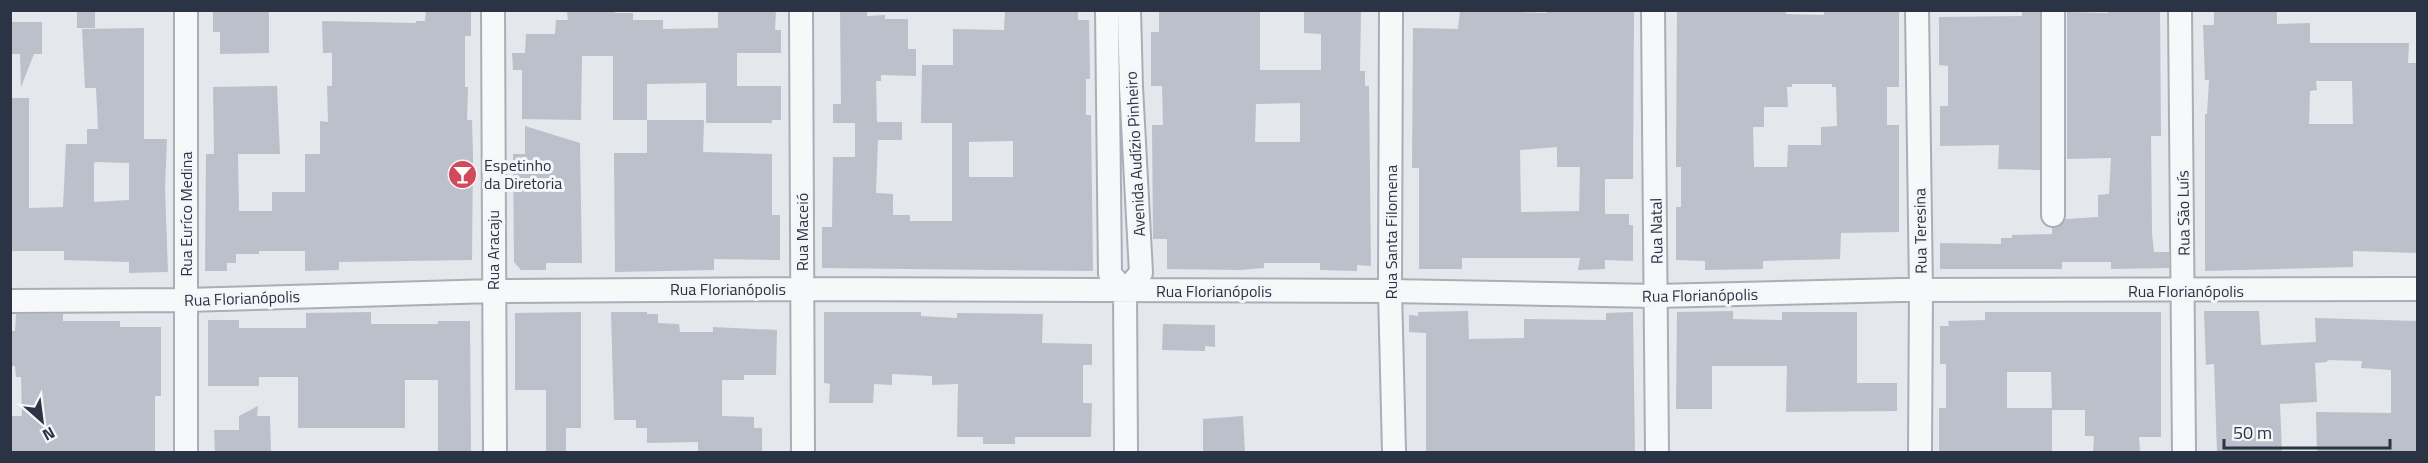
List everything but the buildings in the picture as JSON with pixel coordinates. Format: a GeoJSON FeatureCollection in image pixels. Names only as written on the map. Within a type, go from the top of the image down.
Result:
{"type":"FeatureCollection","features":[{"type":"Feature","properties":{"kind":"street","name":"Rua Euríco Medina"},"geometry":{"type":"LineString","coordinates":[[186,10],[186,453]]}},
{"type":"Feature","properties":{"kind":"street","name":"Rua Aracaju"},"geometry":{"type":"LineString","coordinates":[[493,10],[495,453]]}},
{"type":"Feature","properties":{"kind":"street","name":"Rua Maceió"},"geometry":{"type":"LineString","coordinates":[[801,10],[803,453]]}},
{"type":"Feature","properties":{"kind":"street","name":"Rua Santa Filomena"},"geometry":{"type":"LineString","coordinates":[[1391,10],[1390,291],[1394,453]]}},
{"type":"Feature","properties":{"kind":"street","name":"Rua Natal"},"geometry":{"type":"LineString","coordinates":[[1653,10],[1657,453]]}},
{"type":"Feature","properties":{"kind":"street","name":"Rua Teresina"},"geometry":{"type":"LineString","coordinates":[[1917,10],[1921,291],[1920,453]]}},
{"type":"Feature","properties":{"kind":"street"},"geometry":{"type":"LineString","coordinates":[[2053,10],[2054,215]]}},
{"type":"Feature","properties":{"kind":"street","name":"Rua São Luís"},"geometry":{"type":"LineString","coordinates":[[2180,10],[2184,453]]}},
{"type":"Feature","properties":{"kind":"street","name":"Avenida Audízio Pinheiro"},"geometry":{"type":"LineString","coordinates":[[1118,11],[1120,87],[1110,274],[1125,291],[1141,273],[1120,87]]}},
{"type":"Feature","properties":{"kind":"street","name":"Rua Florianópolis"},"geometry":{"type":"LineString","coordinates":[[10,301],[186,300],[493,291],[802,289],[1390,291],[1656,296],[1921,291],[2418,290]]}},
{"type":"Feature","properties":{"kind":"street"},"geometry":{"type":"LineString","coordinates":[[1125,291],[1126,453]]}},
{"type":"Feature","properties":{"kind":"place","name":"Espetinho da Diretoria"},"geometry":{"type":"Point","coordinates":[463,174]}}]}
